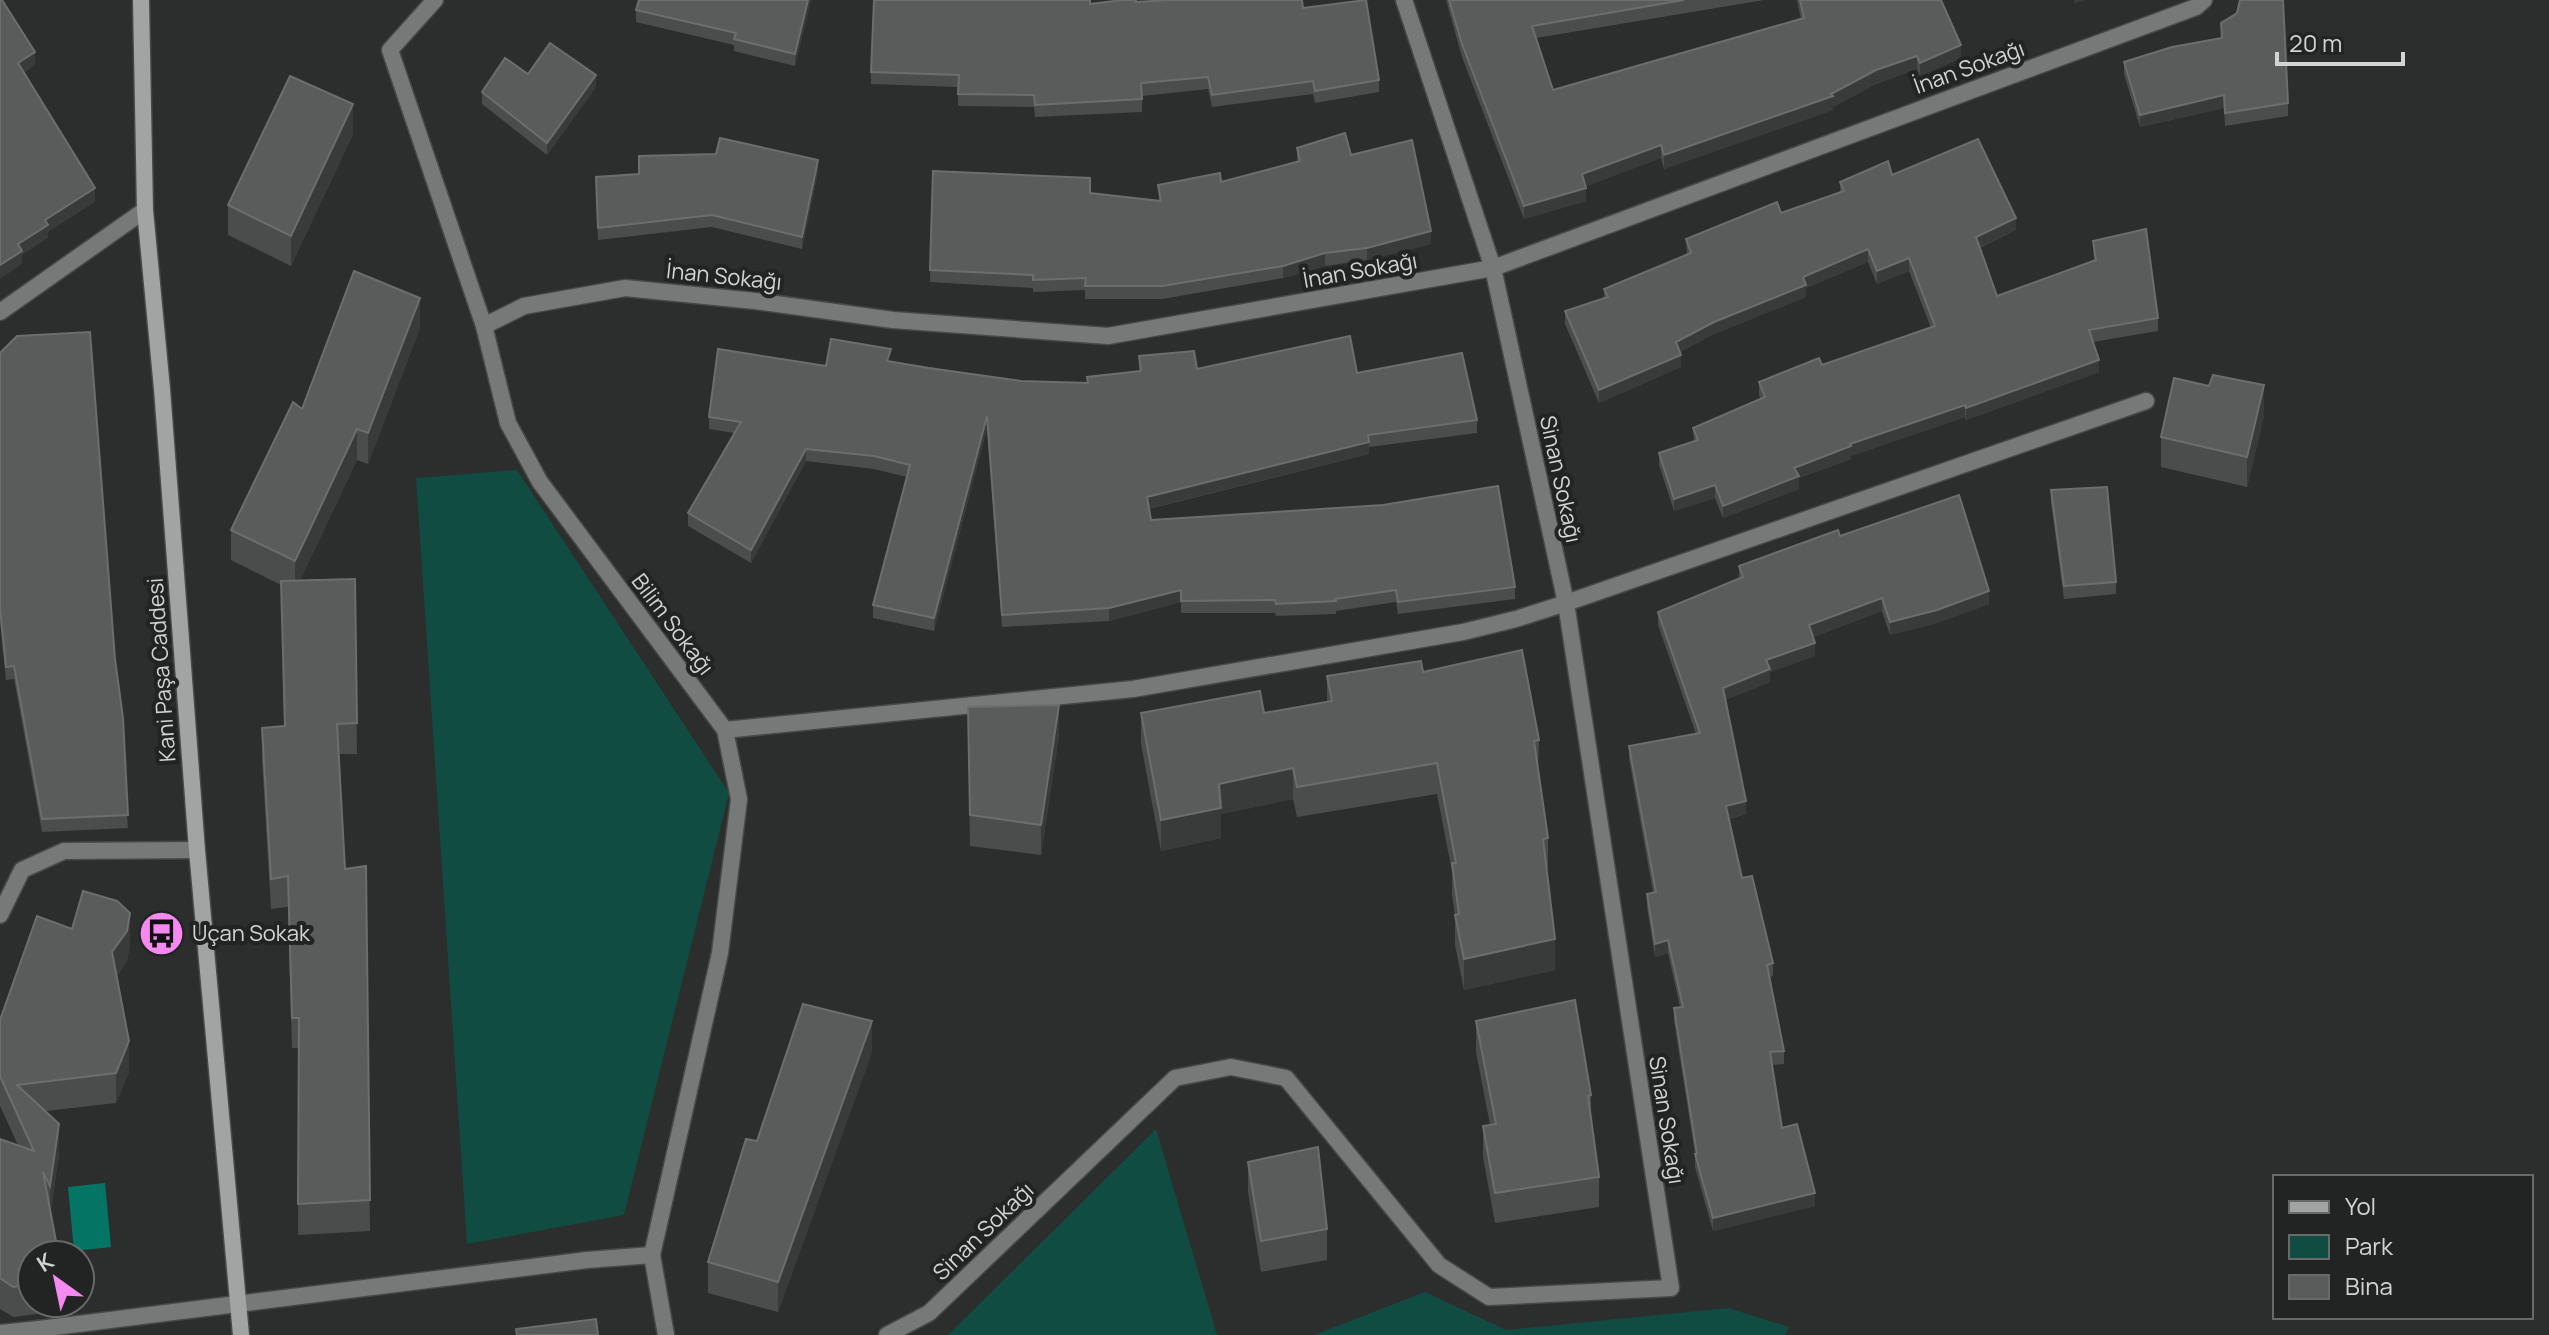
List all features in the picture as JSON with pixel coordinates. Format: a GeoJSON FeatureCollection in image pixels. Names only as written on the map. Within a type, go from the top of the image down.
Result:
{"type":"FeatureCollection","features":[{"type":"Feature","properties":{"kind":"street","name":"Kani Paşa Caddesi"},"geometry":{"type":"LineString","coordinates":[[141,0],[145,210],[162,389],[197,850],[241,1335]]}},
{"type":"Feature","properties":{"kind":"street","name":"Bilim Sokağı"},"geometry":{"type":"LineString","coordinates":[[435,0],[390,50],[484,326],[508,423],[540,482],[725,730],[739,799],[720,953],[652,1255]]}},
{"type":"Feature","properties":{"kind":"street","name":"Sinan Sokağı"},"geometry":{"type":"LineString","coordinates":[[887,1335],[929,1313],[1175,1078],[1231,1067],[1286,1078],[1439,1265],[1489,1297],[1671,1288],[1566,603],[1493,268],[1404,0]]}},
{"type":"Feature","properties":{"kind":"street","name":"İnan Sokağı"},"geometry":{"type":"LineString","coordinates":[[484,326],[524,306],[625,288],[755,301],[893,320],[1108,336],[1493,268],[2196,7],[2204,0]]}},
{"type":"Feature","properties":{"kind":"street"},"geometry":{"type":"LineString","coordinates":[[0,312],[145,210]]}},
{"type":"Feature","properties":{"kind":"street"},"geometry":{"type":"LineString","coordinates":[[725,730],[1133,689],[1463,632],[1566,603],[2146,401]]}},
{"type":"Feature","properties":{"kind":"street"},"geometry":{"type":"LineString","coordinates":[[0,915],[22,870],[64,851],[197,850]]}},
{"type":"Feature","properties":{"kind":"street"},"geometry":{"type":"LineString","coordinates":[[0,1333],[39,1332],[239,1303],[587,1260],[652,1255],[666,1335]]}},
{"type":"Feature","properties":{"kind":"green space"},"geometry":{"type":"Polygon","coordinates":[[[517,470],[729,793],[624,1215],[467,1244],[416,478],[517,470]]]}},
{"type":"Feature","properties":{"kind":"green space"},"geometry":{"type":"Polygon","coordinates":[[[1156,1129],[1217,1335],[948,1335],[1156,1129]]]}},
{"type":"Feature","properties":{"kind":"green space"},"geometry":{"type":"Polygon","coordinates":[[[1425,1292],[1506,1330],[1728,1308],[1789,1327],[1785,1335],[1314,1335],[1425,1292]]]}},
{"type":"Feature","properties":{"kind":"shaded area"},"geometry":{"type":"Polygon","coordinates":[[[105,1183],[111,1247],[96,1249],[96,1239],[73,1239],[68,1187],[105,1183]]]}},
{"type":"Feature","properties":{"kind":"building"},"geometry":{"type":"Polygon","coordinates":[[[0,0],[35,52],[18,63],[95,188],[45,220],[48,225],[18,244],[22,251],[0,265],[0,0]]]}},
{"type":"Feature","properties":{"kind":"building"},"geometry":{"type":"Polygon","coordinates":[[[639,0],[808,0],[795,54],[734,39],[736,33],[636,10],[639,0]]]}},
{"type":"Feature","properties":{"kind":"building"},"geometry":{"type":"Polygon","coordinates":[[[874,0],[1090,0],[1090,4],[1122,0],[1302,0],[1303,8],[1366,0],[1379,80],[1315,91],[1313,81],[1212,95],[1208,77],[1141,83],[1142,99],[1035,105],[1034,95],[958,94],[959,75],[871,72],[874,0]]]}},
{"type":"Feature","properties":{"kind":"building"},"geometry":{"type":"Polygon","coordinates":[[[1449,0],[1684,0],[1532,26],[1553,90],[1804,18],[1800,0],[1941,0],[1961,45],[1920,63],[1917,56],[1876,70],[1831,94],[1833,96],[1664,155],[1661,145],[1582,174],[1586,188],[1524,206],[1462,44],[1449,0]]]}},
{"type":"Feature","properties":{"kind":"building"},"geometry":{"type":"Polygon","coordinates":[[[2240,0],[2283,0],[2288,103],[2225,113],[2224,95],[2140,115],[2124,62],[2172,47],[2222,38],[2221,23],[2237,13],[2240,0]]]}},
{"type":"Feature","properties":{"kind":"building"},"geometry":{"type":"Polygon","coordinates":[[[550,43],[596,75],[547,143],[482,92],[505,58],[528,74],[550,43]]]}},
{"type":"Feature","properties":{"kind":"building"},"geometry":{"type":"Polygon","coordinates":[[[290,76],[353,104],[291,236],[228,205],[290,76]]]}},
{"type":"Feature","properties":{"kind":"building"},"geometry":{"type":"Polygon","coordinates":[[[1345,133],[1351,155],[1412,140],[1431,231],[1367,248],[1325,253],[1283,266],[1162,286],[1085,286],[1086,278],[1033,280],[1033,275],[930,270],[933,171],[1090,178],[1090,193],[1161,201],[1158,185],[1220,173],[1221,182],[1300,161],[1297,148],[1345,133]]]}},
{"type":"Feature","properties":{"kind":"building"},"geometry":{"type":"Polygon","coordinates":[[[720,138],[818,160],[802,237],[712,215],[598,228],[596,177],[639,174],[639,156],[716,154],[720,138]]]}},
{"type":"Feature","properties":{"kind":"building"},"geometry":{"type":"Polygon","coordinates":[[[1978,139],[2016,218],[1976,237],[1997,296],[2096,260],[2093,241],[2146,229],[2158,318],[2089,330],[2099,360],[1966,408],[1965,405],[1850,444],[1794,468],[1799,476],[1723,506],[1715,485],[1674,499],[1659,453],[1698,440],[1693,428],[1765,397],[1759,382],[1819,358],[1822,365],[1935,326],[1909,258],[1877,271],[1868,249],[1803,277],[1806,285],[1714,322],[1676,342],[1681,355],[1599,390],[1565,311],[1608,297],[1604,289],[1691,253],[1686,239],[1777,202],[1781,213],[1844,191],[1840,182],[1888,161],[1892,175],[1978,139]]]}},
{"type":"Feature","properties":{"kind":"building"},"geometry":{"type":"Polygon","coordinates":[[[354,271],[420,298],[368,433],[357,429],[295,561],[231,530],[293,402],[302,409],[354,271]]]}},
{"type":"Feature","properties":{"kind":"building"},"geometry":{"type":"Polygon","coordinates":[[[90,332],[115,659],[123,718],[128,815],[42,819],[14,666],[6,667],[0,608],[0,353],[17,336],[90,332]]]}},
{"type":"Feature","properties":{"kind":"building"},"geometry":{"type":"Polygon","coordinates":[[[1350,336],[1357,373],[1462,353],[1477,420],[1368,435],[1369,442],[1147,497],[1151,520],[1383,505],[1498,486],[1515,587],[1398,602],[1396,590],[1336,601],[1276,604],[1275,600],[1181,601],[1181,590],[1109,608],[1002,615],[987,416],[934,618],[873,605],[910,465],[874,456],[806,449],[751,550],[688,513],[741,422],[709,417],[718,349],[826,366],[831,339],[891,349],[887,361],[1021,381],[1088,383],[1087,377],[1141,371],[1139,356],[1194,351],[1197,369],[1350,336]]]}},
{"type":"Feature","properties":{"kind":"building"},"geometry":{"type":"Polygon","coordinates":[[[2213,375],[2264,385],[2247,457],[2161,437],[2174,378],[2209,386],[2213,375]]]}},
{"type":"Feature","properties":{"kind":"building"},"geometry":{"type":"Polygon","coordinates":[[[2107,487],[2116,582],[2064,586],[2051,490],[2107,487]]]}},
{"type":"Feature","properties":{"kind":"building"},"geometry":{"type":"Polygon","coordinates":[[[1959,495],[1989,591],[1937,610],[1890,622],[1882,598],[1809,625],[1815,643],[1766,660],[1770,669],[1723,688],[1746,801],[1726,806],[1742,878],[1752,876],[1773,963],[1767,965],[1784,1051],[1770,1052],[1782,1128],[1797,1124],[1815,1193],[1713,1218],[1695,1154],[1674,1008],[1683,1007],[1668,940],[1655,944],[1647,894],[1656,892],[1629,746],[1700,733],[1658,612],[1743,577],[1739,566],[1838,530],[1840,536],[1959,495]]]}},
{"type":"Feature","properties":{"kind":"building"},"geometry":{"type":"Polygon","coordinates":[[[355,579],[357,723],[337,724],[345,869],[366,866],[370,1200],[298,1204],[299,1018],[292,1018],[288,876],[271,879],[262,728],[285,726],[281,581],[355,579]]]}},
{"type":"Feature","properties":{"kind":"building"},"geometry":{"type":"Polygon","coordinates":[[[1522,650],[1539,740],[1534,741],[1548,838],[1543,839],[1555,939],[1464,959],[1455,915],[1459,914],[1452,863],[1456,863],[1437,763],[1297,787],[1293,768],[1219,784],[1221,808],[1161,820],[1141,713],[1260,691],[1264,713],[1332,701],[1327,676],[1421,661],[1423,672],[1522,650]]]}},
{"type":"Feature","properties":{"kind":"building"},"geometry":{"type":"Polygon","coordinates":[[[1059,705],[1041,825],[970,815],[968,707],[1059,705]]]}},
{"type":"Feature","properties":{"kind":"building"},"geometry":{"type":"Polygon","coordinates":[[[83,891],[117,901],[130,913],[127,931],[112,952],[129,1041],[116,1073],[17,1085],[59,1124],[50,1186],[43,1172],[56,1239],[16,1239],[16,1287],[13,1287],[0,1278],[0,1139],[34,1151],[0,1076],[0,1020],[37,916],[72,929],[83,891]]]}},
{"type":"Feature","properties":{"kind":"building"},"geometry":{"type":"Polygon","coordinates":[[[1575,1000],[1591,1095],[1588,1096],[1599,1177],[1495,1193],[1483,1126],[1496,1124],[1476,1021],[1575,1000]]]}},
{"type":"Feature","properties":{"kind":"building"},"geometry":{"type":"Polygon","coordinates":[[[803,1004],[872,1021],[778,1282],[708,1262],[746,1139],[757,1141],[803,1004]]]}},
{"type":"Feature","properties":{"kind":"building"},"geometry":{"type":"Polygon","coordinates":[[[1318,1147],[1327,1229],[1261,1241],[1248,1162],[1318,1147]]]}},
{"type":"Feature","properties":{"kind":"building"},"geometry":{"type":"Polygon","coordinates":[[[596,1319],[598,1335],[517,1335],[516,1329],[596,1319]]]}},
{"type":"Feature","properties":{"kind":"place","name":"Uçan Sokak"},"geometry":{"type":"Point","coordinates":[161,933]}}]}
